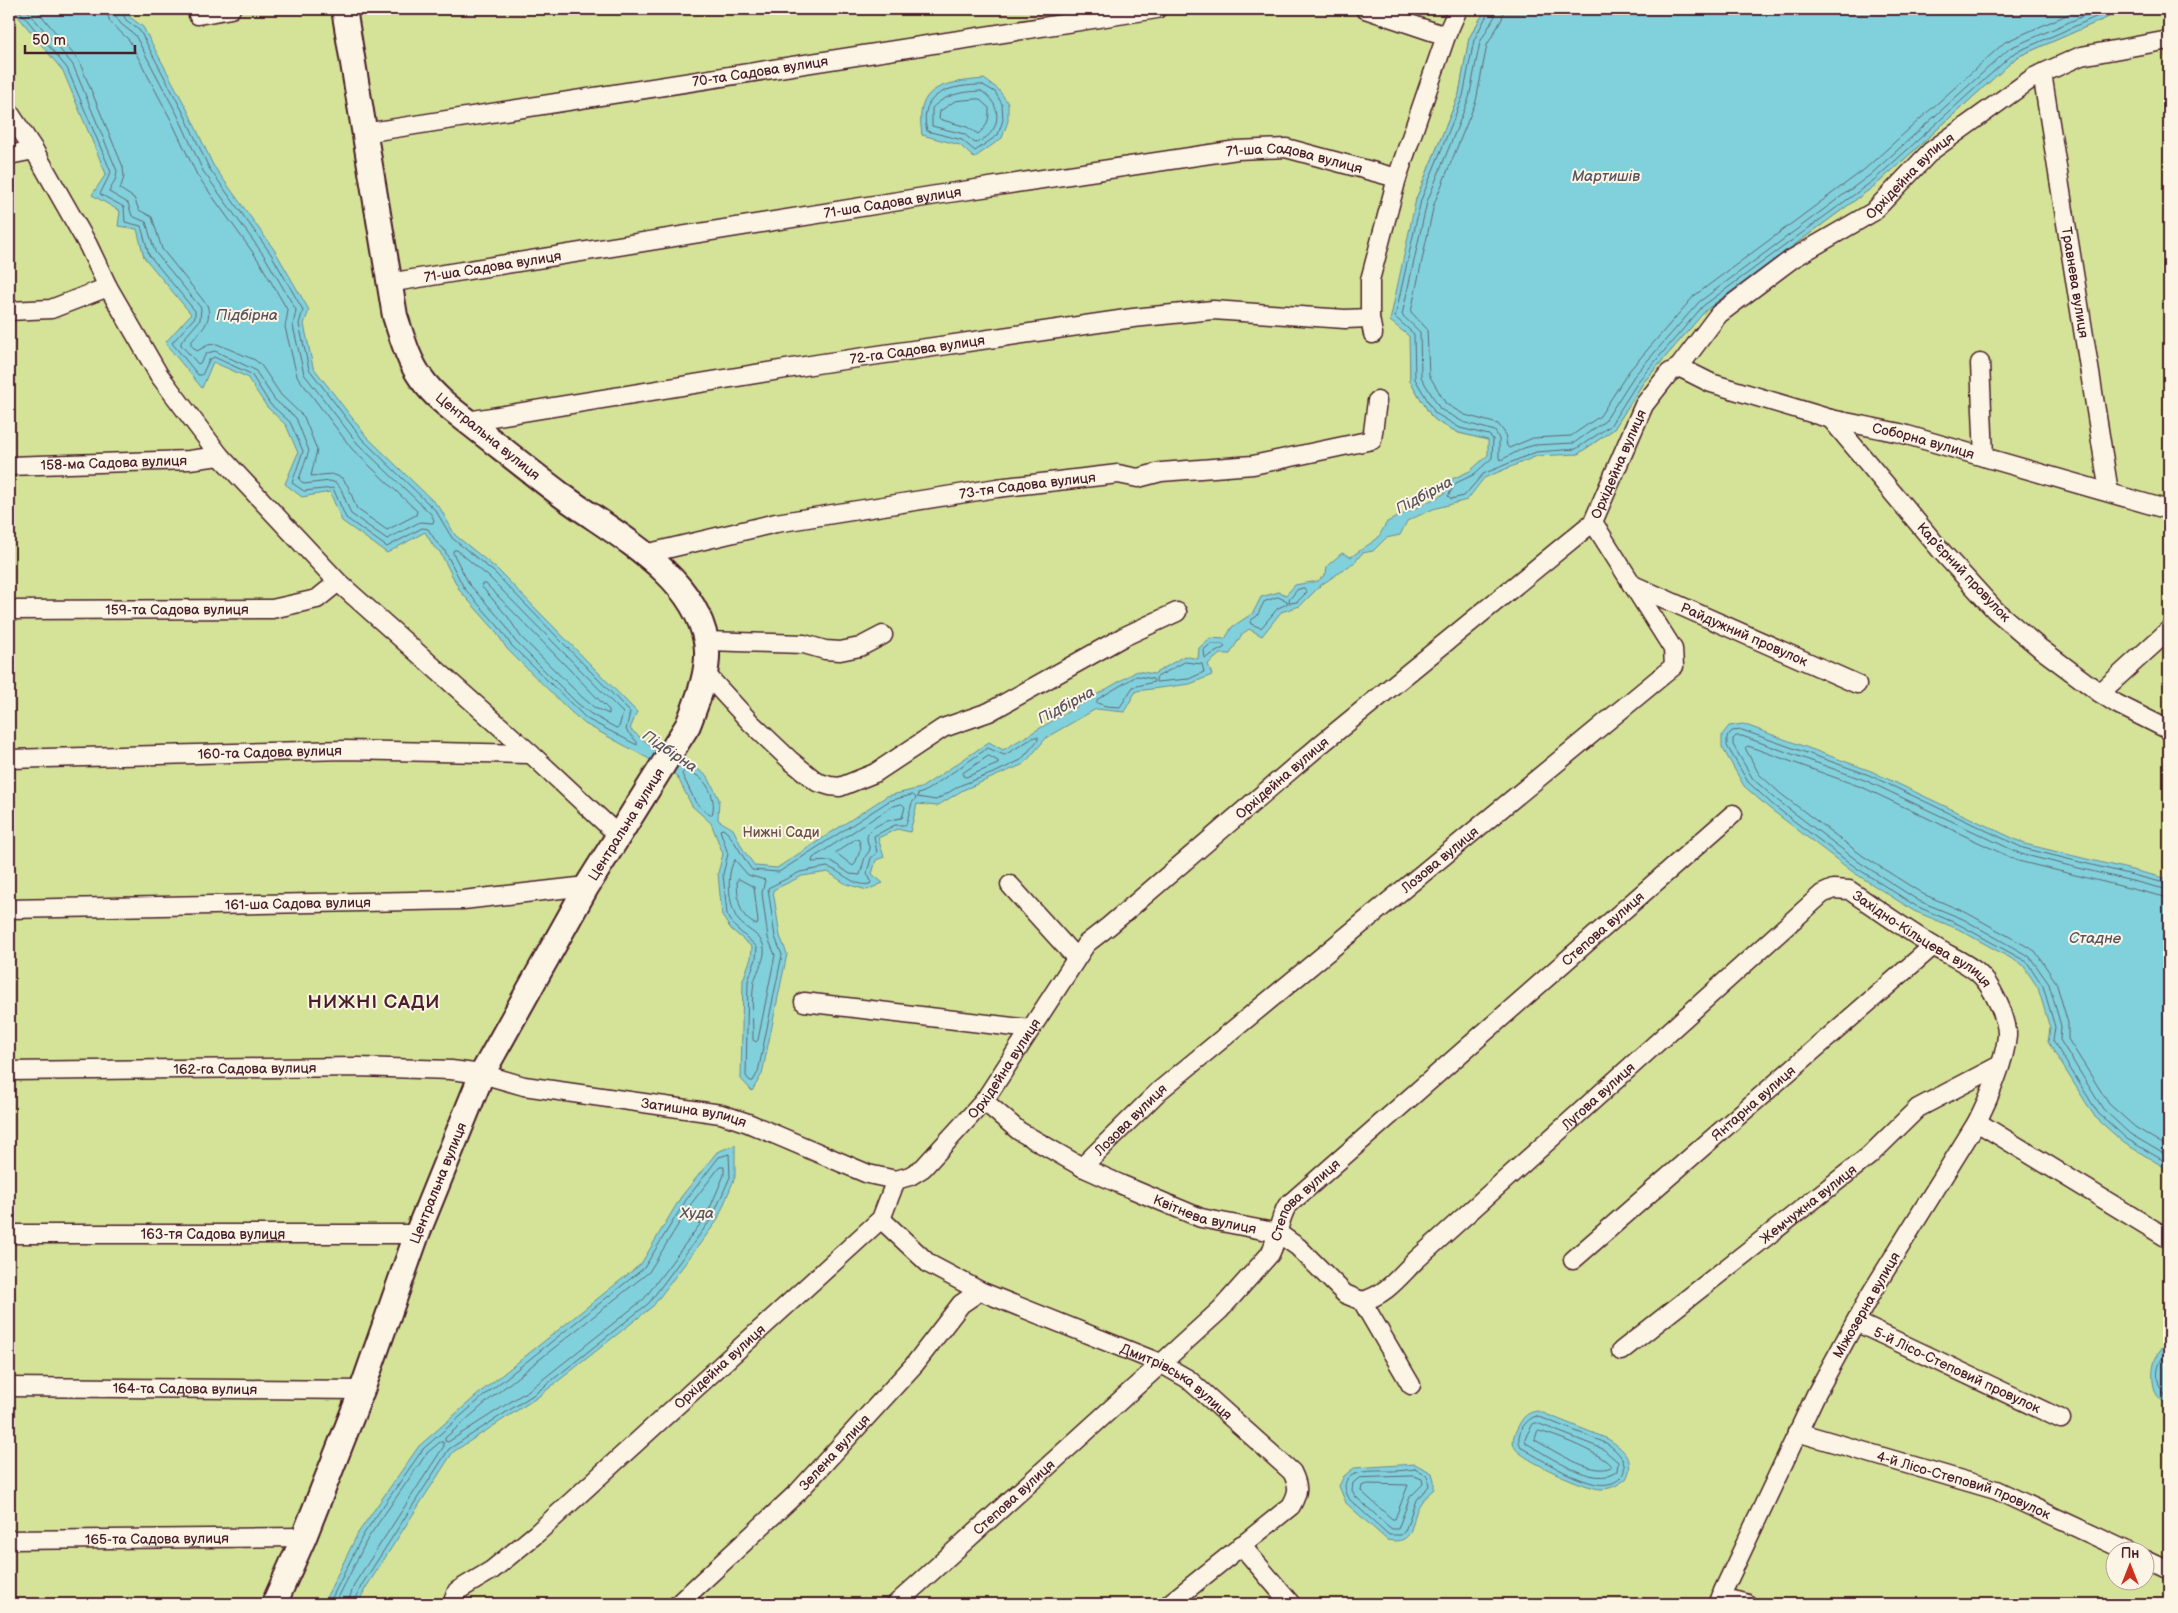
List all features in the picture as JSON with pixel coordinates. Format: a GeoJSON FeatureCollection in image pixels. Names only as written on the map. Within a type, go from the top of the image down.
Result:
{"type":"FeatureCollection","features":[{"type":"Feature","properties":{"kind":"street"},"geometry":{"type":"LineString","coordinates":[[198,15],[231,9]]}},
{"type":"Feature","properties":{"kind":"street","name":"Центральна вулиця"},"geometry":{"type":"LineString","coordinates":[[274,1604],[304,1537],[362,1390],[417,1234],[482,1074],[587,886],[688,725],[698,699],[707,657],[706,641],[700,621],[689,600],[673,581],[645,554],[561,494],[440,400],[421,378],[406,349],[395,316],[388,283],[344,9]]}},
{"type":"Feature","properties":{"kind":"street","name":"70-та Садова вулиця"},"geometry":{"type":"LineString","coordinates":[[364,133],[1157,9]]}},
{"type":"Feature","properties":{"kind":"street"},"geometry":{"type":"LineString","coordinates":[[1366,9],[1446,36]]}},
{"type":"Feature","properties":{"kind":"street"},"geometry":{"type":"LineString","coordinates":[[1397,178],[1446,36],[1458,9]]}},
{"type":"Feature","properties":{"kind":"street","name":"Орхідейна вулиця"},"geometry":{"type":"LineString","coordinates":[[452,1604],[457,1590],[492,1570],[536,1534],[881,1219],[896,1180],[910,1176],[923,1168],[984,1101],[1086,944],[1320,745],[1593,522],[1644,405],[1670,373],[1679,367],[1719,314],[1792,259],[1874,212],[1931,151],[2034,77],[2081,56],[2169,40]]}},
{"type":"Feature","properties":{"kind":"street","name":"Травнева вулиця"},"geometry":{"type":"LineString","coordinates":[[2042,73],[2109,492]]}},
{"type":"Feature","properties":{"kind":"street"},"geometry":{"type":"LineString","coordinates":[[9,112],[34,150],[88,244],[108,287],[158,375],[220,456],[338,582],[531,754],[618,835]]}},
{"type":"Feature","properties":{"kind":"street","name":"71-ша Садова вулиця"},"geometry":{"type":"LineString","coordinates":[[388,283],[949,192],[1237,150],[1286,148],[1397,178]]}},
{"type":"Feature","properties":{"kind":"street"},"geometry":{"type":"LineString","coordinates":[[9,156],[34,150]]}},
{"type":"Feature","properties":{"kind":"street","name":"72-га Садова вулиця"},"geometry":{"type":"LineString","coordinates":[[467,421],[822,363],[1133,318],[1213,310],[1345,319],[1371,326],[1370,280],[1397,178]]}},
{"type":"Feature","properties":{"kind":"street"},"geometry":{"type":"LineString","coordinates":[[9,311],[51,309],[108,287]]}},
{"type":"Feature","properties":{"kind":"street"},"geometry":{"type":"LineString","coordinates":[[1980,363],[1984,457]]}},
{"type":"Feature","properties":{"kind":"street","name":"Соборна вулиця"},"geometry":{"type":"LineString","coordinates":[[1679,367],[1711,383],[1831,419],[1900,433],[2169,510]]}},
{"type":"Feature","properties":{"kind":"street","name":"73-тя Садова вулиця"},"geometry":{"type":"LineString","coordinates":[[645,554],[776,523],[997,488],[1118,474],[1138,478],[1161,472],[1253,465],[1354,444],[1372,440],[1377,401]]}},
{"type":"Feature","properties":{"kind":"street","name":"Карʼєрний провулок"},"geometry":{"type":"LineString","coordinates":[[1831,419],[1943,553],[1995,610],[2100,693],[2117,704],[2169,730]]}},
{"type":"Feature","properties":{"kind":"street","name":"158-ма Садова вулиця"},"geometry":{"type":"LineString","coordinates":[[9,466],[189,460],[220,456]]}},
{"type":"Feature","properties":{"kind":"street","name":"Лозова вулиця"},"geometry":{"type":"LineString","coordinates":[[1082,1167],[1159,1091],[1674,666],[1673,649],[1593,522]]}},
{"type":"Feature","properties":{"kind":"street","name":"159-та Садова вулиця"},"geometry":{"type":"LineString","coordinates":[[9,610],[272,609],[317,600],[338,582]]}},
{"type":"Feature","properties":{"kind":"street","name":"Райдужний провулок"},"geometry":{"type":"LineString","coordinates":[[1630,583],[1857,684]]}},
{"type":"Feature","properties":{"kind":"street"},"geometry":{"type":"LineString","coordinates":[[705,673],[751,723],[791,761],[818,782],[840,787],[875,773],[943,728],[989,712],[1123,637],[1177,612]]}},
{"type":"Feature","properties":{"kind":"street"},"geometry":{"type":"LineString","coordinates":[[2100,693],[2169,630]]}},
{"type":"Feature","properties":{"kind":"street"},"geometry":{"type":"LineString","coordinates":[[706,641],[804,644],[840,652],[860,647],[883,635]]}},
{"type":"Feature","properties":{"kind":"street","name":"160-та Садова вулиця"},"geometry":{"type":"LineString","coordinates":[[9,759],[345,750],[531,754]]}},
{"type":"Feature","properties":{"kind":"street","name":"Степова вулиця"},"geometry":{"type":"LineString","coordinates":[[896,1604],[1220,1310],[1270,1254],[1278,1233],[1282,1214],[1287,1206],[1733,814]]}},
{"type":"Feature","properties":{"kind":"street"},"geometry":{"type":"LineString","coordinates":[[1010,885],[1076,958]]}},
{"type":"Feature","properties":{"kind":"street","name":"161-ша Садова вулиця"},"geometry":{"type":"LineString","coordinates":[[9,909],[462,900],[587,886]]}},
{"type":"Feature","properties":{"kind":"street","name":"Західно-Кільцева вулиця"},"geometry":{"type":"LineString","coordinates":[[1833,889],[1849,890],[1978,973],[1994,994],[2000,1007]]}},
{"type":"Feature","properties":{"kind":"street","name":"Лугова вулиця"},"geometry":{"type":"LineString","coordinates":[[1362,1301],[1374,1298],[1382,1293],[1416,1260],[1822,894],[1833,889]]}},
{"type":"Feature","properties":{"kind":"street","name":"Янтарна вулиця"},"geometry":{"type":"LineString","coordinates":[[1573,1260],[1934,946]]}},
{"type":"Feature","properties":{"kind":"street"},"geometry":{"type":"LineString","coordinates":[[804,1002],[1030,1029]]}},
{"type":"Feature","properties":{"kind":"street","name":"Міжозерна вулиця"},"geometry":{"type":"LineString","coordinates":[[1719,1601],[1797,1432],[1870,1295],[1977,1122],[1987,1102],[2000,1065],[2007,1036],[2000,1007]]}},
{"type":"Feature","properties":{"kind":"street","name":"Жемчужна вулиця"},"geometry":{"type":"LineString","coordinates":[[1621,1351],[1869,1156],[1918,1108],[2000,1065]]}},
{"type":"Feature","properties":{"kind":"street","name":"162-га Садова вулиця"},"geometry":{"type":"LineString","coordinates":[[9,1071],[358,1067],[451,1070],[482,1074]]}},
{"type":"Feature","properties":{"kind":"street","name":"Затишна вулиця"},"geometry":{"type":"LineString","coordinates":[[482,1074],[524,1086],[721,1114],[748,1123],[868,1174],[896,1180]]}},
{"type":"Feature","properties":{"kind":"street","name":"Квітнева вулиця"},"geometry":{"type":"LineString","coordinates":[[984,1101],[1019,1131],[1082,1167],[1201,1218],[1278,1233],[1298,1247],[1345,1294],[1362,1301]]}},
{"type":"Feature","properties":{"kind":"street"},"geometry":{"type":"LineString","coordinates":[[1977,1122],[2169,1239]]}},
{"type":"Feature","properties":{"kind":"street","name":"Дмитрівська вулиця"},"geometry":{"type":"LineString","coordinates":[[881,1219],[929,1264],[980,1291],[1160,1363],[1188,1380],[1273,1452],[1292,1472],[1298,1484],[1298,1495],[1290,1506],[1169,1604]]}},
{"type":"Feature","properties":{"kind":"street","name":"163-тя Садова вулиця"},"geometry":{"type":"LineString","coordinates":[[9,1234],[417,1234]]}},
{"type":"Feature","properties":{"kind":"street","name":"Зелена вулиця"},"geometry":{"type":"LineString","coordinates":[[678,1604],[798,1492],[914,1365],[961,1304],[980,1291]]}},
{"type":"Feature","properties":{"kind":"street"},"geometry":{"type":"LineString","coordinates":[[1362,1301],[1411,1385]]}},
{"type":"Feature","properties":{"kind":"street","name":"5-й Лісо-Степовий провулок"},"geometry":{"type":"LineString","coordinates":[[1856,1322],[2061,1419]]}},
{"type":"Feature","properties":{"kind":"street","name":"164-та Садова вулиця"},"geometry":{"type":"LineString","coordinates":[[9,1387],[362,1390]]}},
{"type":"Feature","properties":{"kind":"street","name":"4-й Лісо-Степовий провулок"},"geometry":{"type":"LineString","coordinates":[[1797,1432],[1996,1490],[2106,1541]]}},
{"type":"Feature","properties":{"kind":"street","name":"165-та Садова вулиця"},"geometry":{"type":"LineString","coordinates":[[9,1540],[304,1537]]}},
{"type":"Feature","properties":{"kind":"street"},"geometry":{"type":"LineString","coordinates":[[1241,1546],[1291,1604]]}},
{"type":"Feature","properties":{"kind":"street"},"geometry":{"type":"LineString","coordinates":[[2156,1565],[2169,1571]]}},
{"type":"Feature","properties":{"kind":"street"},"geometry":{"type":"LineString","coordinates":[[1719,1601],[1748,1604]]}},
{"type":"Feature","properties":{"kind":"green space","name":"Нижні Сади"},"geometry":{"type":"Polygon","coordinates":[[[9,9],[1486,9],[1469,38],[1459,94],[1416,199],[1410,381],[1431,416],[1459,433],[1488,440],[1578,454],[1614,429],[1643,383],[1706,310],[1877,184],[2017,57],[2127,9],[2169,9],[2169,1604],[9,1604],[9,9]]]}},
{"type":"Feature","properties":{"kind":"water","name":"Мартишів"},"geometry":{"type":"Polygon","coordinates":[[[12,9],[123,9],[143,27],[188,111],[213,165],[275,251],[309,310],[304,324],[313,367],[366,436],[440,508],[455,535],[497,569],[637,712],[630,729],[656,750],[677,763],[695,767],[708,777],[719,799],[718,820],[733,829],[744,851],[755,866],[777,868],[887,796],[921,788],[989,742],[1003,750],[1137,671],[1154,674],[1184,656],[1198,659],[1199,648],[1210,638],[1225,639],[1232,627],[1253,613],[1261,597],[1279,592],[1286,595],[1295,585],[1318,581],[1326,574],[1327,566],[1342,553],[1351,557],[1378,538],[1387,522],[1444,494],[1452,479],[1470,471],[1488,455],[1488,440],[1459,433],[1431,416],[1410,381],[1409,336],[1390,321],[1416,199],[1459,94],[1469,38],[1486,9],[2127,9],[2017,57],[1877,184],[1706,310],[1643,383],[1614,429],[1578,454],[1537,456],[1484,478],[1467,500],[1433,509],[1407,521],[1400,535],[1386,538],[1373,551],[1362,553],[1355,562],[1321,585],[1300,606],[1281,612],[1262,636],[1249,629],[1242,634],[1230,654],[1220,654],[1208,664],[1212,675],[1190,684],[1136,691],[1124,712],[1096,709],[1047,737],[1024,764],[963,790],[937,806],[917,804],[910,832],[897,829],[878,838],[884,857],[876,860],[872,874],[883,883],[867,890],[846,884],[828,872],[802,876],[773,890],[780,936],[787,954],[762,1074],[752,1091],[741,1079],[743,980],[751,958],[752,947],[731,929],[722,916],[718,873],[723,854],[711,823],[692,806],[673,772],[585,724],[507,649],[494,629],[460,591],[440,552],[434,547],[425,532],[387,553],[342,521],[330,492],[302,497],[285,484],[298,453],[286,425],[267,407],[247,377],[213,362],[202,388],[165,343],[191,314],[144,257],[137,229],[118,226],[120,211],[92,195],[106,174],[63,71],[12,9]]]}},
{"type":"Feature","properties":{"kind":"water"},"geometry":{"type":"Polygon","coordinates":[[[984,79],[998,89],[1008,103],[1008,121],[1002,138],[974,158],[960,145],[922,135],[921,118],[927,96],[944,85],[984,79]]]}},
{"type":"Feature","properties":{"kind":"water","name":"Стадне"},"geometry":{"type":"Polygon","coordinates":[[[1743,724],[1871,771],[2025,844],[2169,879],[2169,1170],[2124,1143],[2095,1117],[2048,1042],[2050,1028],[2038,988],[2023,965],[1958,929],[1914,911],[1853,872],[1769,808],[1744,786],[1722,747],[1722,735],[1729,726],[1743,724]]]}},
{"type":"Feature","properties":{"kind":"water","name":"Худа"},"geometry":{"type":"Polygon","coordinates":[[[735,1145],[735,1177],[717,1221],[653,1306],[538,1397],[453,1452],[365,1589],[358,1604],[323,1604],[358,1533],[419,1446],[483,1390],[641,1264],[681,1197],[717,1152],[735,1145]]]}},
{"type":"Feature","properties":{"kind":"water"},"geometry":{"type":"Polygon","coordinates":[[[2169,1342],[2169,1408],[2156,1393],[2153,1372],[2159,1351],[2169,1342]]]}},
{"type":"Feature","properties":{"kind":"water"},"geometry":{"type":"Polygon","coordinates":[[[1538,1411],[1614,1443],[1623,1451],[1629,1461],[1629,1473],[1626,1479],[1608,1488],[1594,1488],[1555,1473],[1520,1453],[1514,1445],[1515,1432],[1526,1416],[1538,1411]]]}},
{"type":"Feature","properties":{"kind":"water"},"geometry":{"type":"Polygon","coordinates":[[[1415,1464],[1432,1473],[1434,1489],[1420,1504],[1408,1536],[1397,1541],[1387,1540],[1346,1503],[1339,1486],[1344,1476],[1354,1468],[1415,1464]]]}},
{"type":"Feature","properties":{"kind":"district","name":"НИЖНІ САДИ"},"geometry":{"type":"Point","coordinates":[374,1001]}},
{"type":"Feature","properties":{"kind":"water label","name":"Підбірна"},"geometry":{"type":"Point","coordinates":[247,315]}},
{"type":"Feature","properties":{"kind":"water label","name":"Підбірна"},"geometry":{"type":"Point","coordinates":[1424,495]}},
{"type":"Feature","properties":{"kind":"water label","name":"Підбірна"},"geometry":{"type":"Point","coordinates":[1066,705]}},
{"type":"Feature","properties":{"kind":"water label","name":"Підбірна"},"geometry":{"type":"Point","coordinates":[670,751]}}]}
